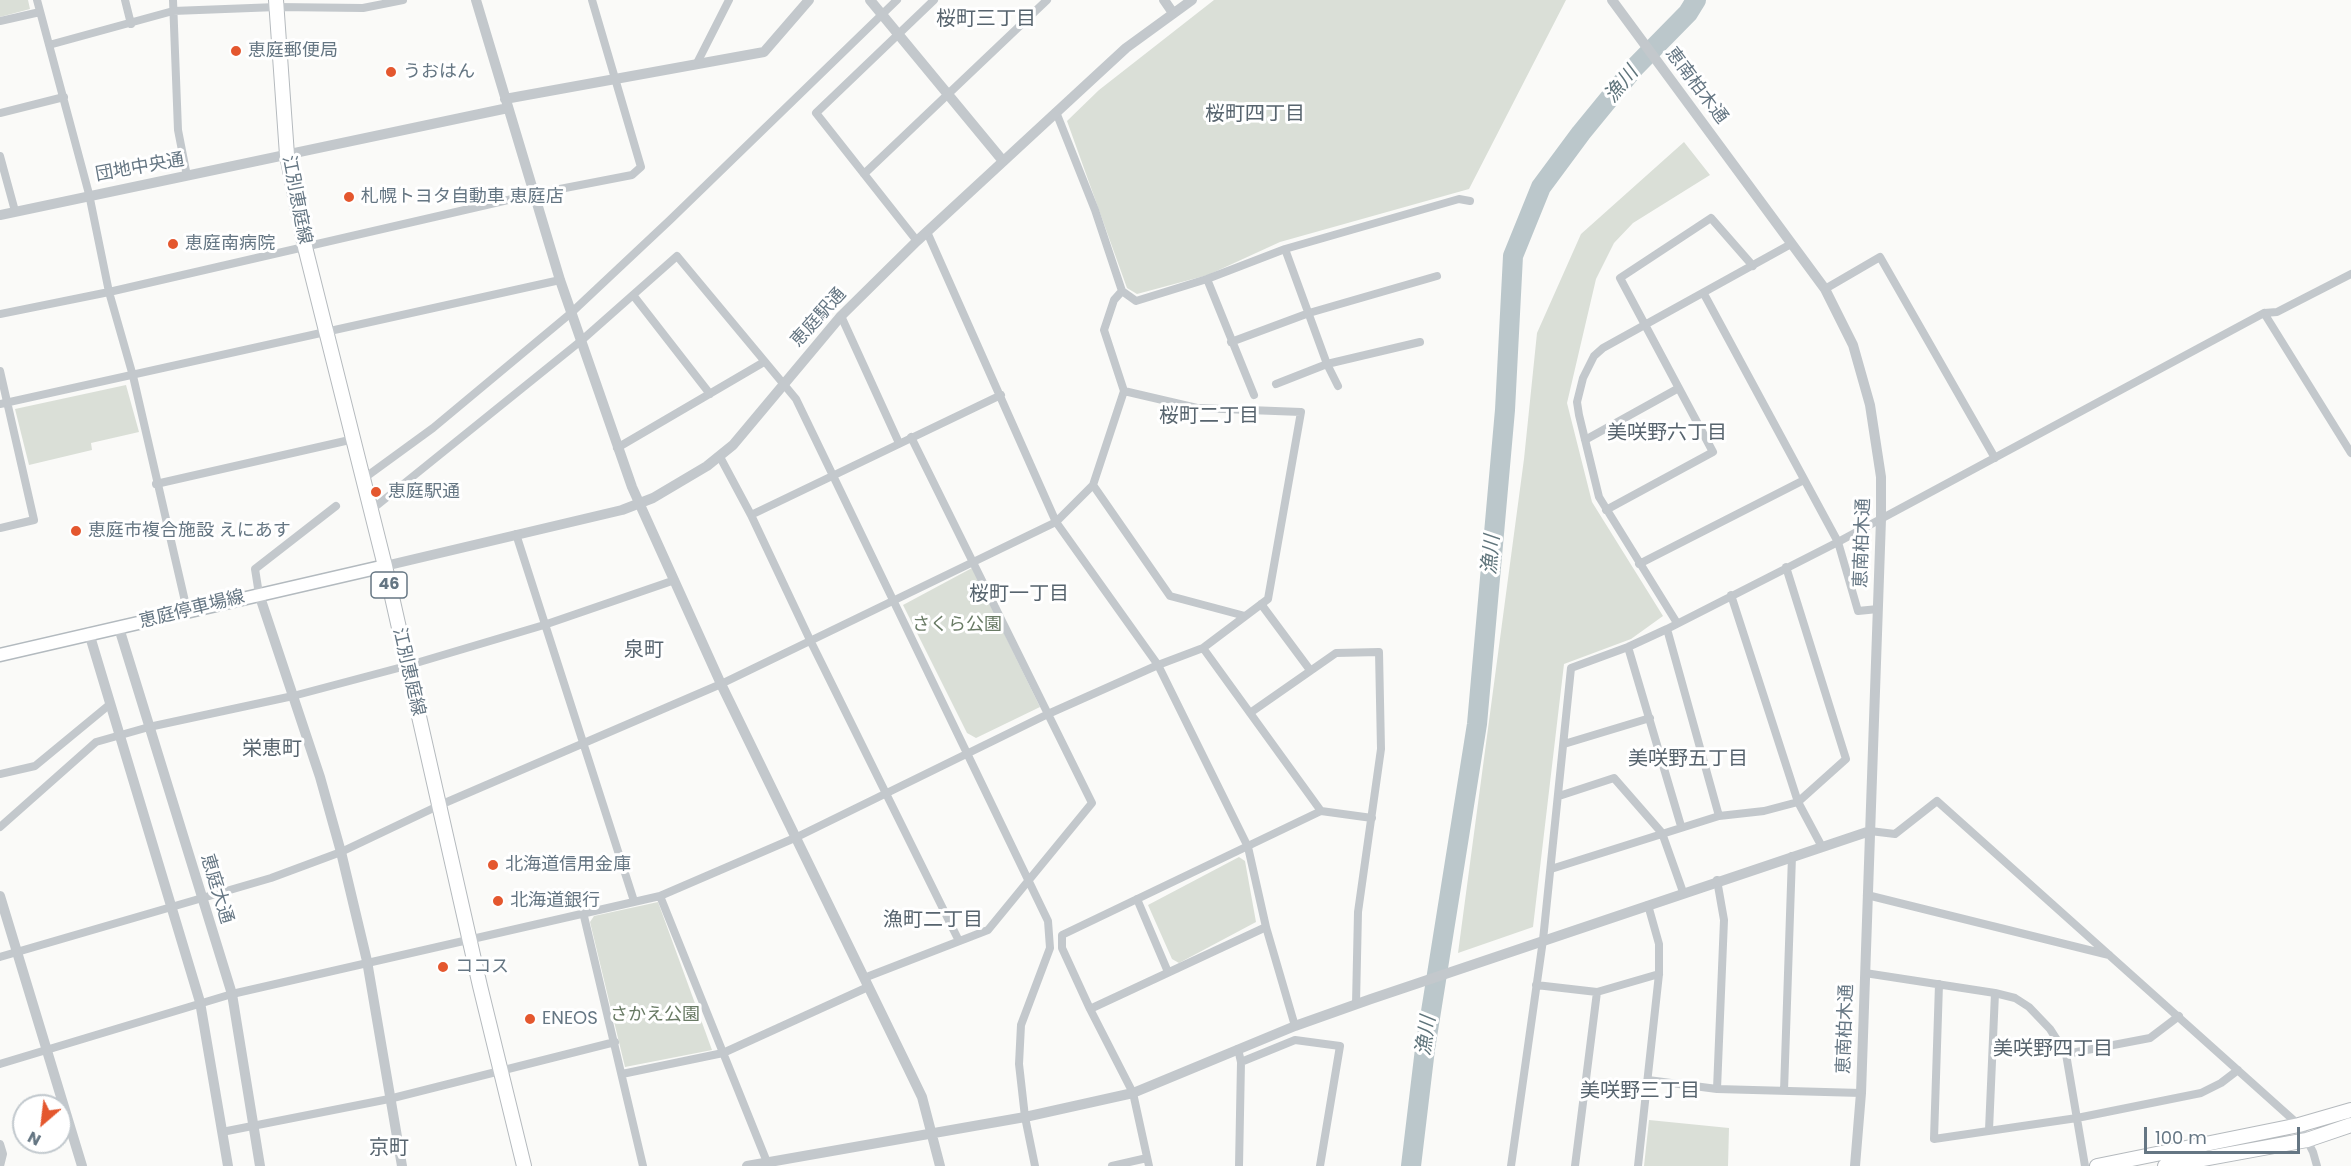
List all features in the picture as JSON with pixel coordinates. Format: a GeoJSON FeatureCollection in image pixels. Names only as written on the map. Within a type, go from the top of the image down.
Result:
{"type":"FeatureCollection","features":[{"type":"Feature","properties":{"kind":"main road","name":"江別恵庭線"},"geometry":{"type":"LineString","coordinates":[[277,4],[287,155],[305,247],[385,566],[406,666],[471,938],[480,986],[524,1166]]}},
{"type":"Feature","properties":{"kind":"main road","name":"恵庭停車場線"},"geometry":{"type":"LineString","coordinates":[[0,655],[385,566]]}},
{"type":"Feature","properties":{"kind":"main road"},"geometry":{"type":"LineString","coordinates":[[2097,1166],[2299,1125],[2351,1110]]}},
{"type":"Feature","properties":{"kind":"main road"},"geometry":{"type":"LineString","coordinates":[[2165,1166],[2307,1140],[2351,1125]]}},
{"type":"Feature","properties":{"kind":"street"},"geometry":{"type":"LineString","coordinates":[[37,0],[89,194],[109,292],[132,376],[187,610]]}},
{"type":"Feature","properties":{"kind":"street"},"geometry":{"type":"LineString","coordinates":[[125,0],[131,24]]}},
{"type":"Feature","properties":{"kind":"street"},"geometry":{"type":"LineString","coordinates":[[173,0],[178,130],[187,176]]}},
{"type":"Feature","properties":{"kind":"street"},"geometry":{"type":"LineString","coordinates":[[49,45],[174,11],[277,4],[362,4],[403,0]]}},
{"type":"Feature","properties":{"kind":"street"},"geometry":{"type":"LineString","coordinates":[[476,0],[571,313],[617,448],[639,504],[672,581],[721,684],[922,1098],[940,1166]]}},
{"type":"Feature","properties":{"kind":"street"},"geometry":{"type":"LineString","coordinates":[[0,314],[109,292],[534,194],[632,175],[641,167],[592,0]]}},
{"type":"Feature","properties":{"kind":"street"},"geometry":{"type":"LineString","coordinates":[[697,63],[729,0]]}},
{"type":"Feature","properties":{"kind":"street","name":"団地中央通"},"geometry":{"type":"LineString","coordinates":[[0,215],[89,194],[287,155],[616,77],[764,52],[809,0]]}},
{"type":"Feature","properties":{"kind":"street"},"geometry":{"type":"LineString","coordinates":[[870,0],[1003,161]]}},
{"type":"Feature","properties":{"kind":"street"},"geometry":{"type":"LineString","coordinates":[[363,479],[432,428],[571,313],[897,0]]}},
{"type":"Feature","properties":{"kind":"street"},"geometry":{"type":"LineString","coordinates":[[917,241],[816,114],[934,0]]}},
{"type":"Feature","properties":{"kind":"street"},"geometry":{"type":"LineString","coordinates":[[1164,0],[1173,13]]}},
{"type":"Feature","properties":{"kind":"street","name":"恵庭駅通"},"geometry":{"type":"LineString","coordinates":[[385,566],[639,504],[720,457],[841,316],[917,241],[1126,48],[1192,0]]}},
{"type":"Feature","properties":{"kind":"street","name":"恵南柏木通"},"geometry":{"type":"LineString","coordinates":[[1612,0],[1825,289],[1853,345],[1868,394],[1878,446],[1881,519],[1861,1093],[1855,1166]]}},
{"type":"Feature","properties":{"kind":"street"},"geometry":{"type":"LineString","coordinates":[[864,174],[1044,1]]}},
{"type":"Feature","properties":{"kind":"street"},"geometry":{"type":"LineString","coordinates":[[0,21],[40,12]]}},
{"type":"Feature","properties":{"kind":"street"},"geometry":{"type":"LineString","coordinates":[[0,113],[64,97]]}},
{"type":"Feature","properties":{"kind":"street"},"geometry":{"type":"LineString","coordinates":[[1056,112],[1095,210],[1122,291],[1136,301],[1207,279],[1285,249],[1460,199],[1470,201]]}},
{"type":"Feature","properties":{"kind":"street"},"geometry":{"type":"LineString","coordinates":[[0,156],[15,211]]}},
{"type":"Feature","properties":{"kind":"street"},"geometry":{"type":"LineString","coordinates":[[1605,510],[1713,452],[1677,389],[1620,278],[1711,218],[1753,266]]}},
{"type":"Feature","properties":{"kind":"street"},"geometry":{"type":"LineString","coordinates":[[927,232],[1056,522],[1158,664],[1248,847],[1266,927],[1296,1026]]}},
{"type":"Feature","properties":{"kind":"street"},"geometry":{"type":"LineString","coordinates":[[1677,623],[1599,498],[1577,402],[1588,368],[1594,356],[1603,348],[1791,244]]}},
{"type":"Feature","properties":{"kind":"street"},"geometry":{"type":"LineString","coordinates":[[1285,249],[1327,364],[1338,386]]}},
{"type":"Feature","properties":{"kind":"street"},"geometry":{"type":"LineString","coordinates":[[370,511],[582,340],[677,256],[782,385],[796,399],[1030,879],[1051,934],[1043,970],[1021,1024],[1019,1064],[1025,1117],[1035,1166]]}},
{"type":"Feature","properties":{"kind":"street"},"geometry":{"type":"LineString","coordinates":[[1825,289],[1880,257],[1995,458]]}},
{"type":"Feature","properties":{"kind":"street"},"geometry":{"type":"LineString","coordinates":[[1511,1166],[1543,940],[1571,668],[1628,647],[1667,629],[1838,542],[2264,313],[2277,312],[2351,274]]}},
{"type":"Feature","properties":{"kind":"street"},"geometry":{"type":"LineString","coordinates":[[1231,342],[1309,313],[1437,276]]}},
{"type":"Feature","properties":{"kind":"street"},"geometry":{"type":"LineString","coordinates":[[1207,279],[1254,395]]}},
{"type":"Feature","properties":{"kind":"street"},"geometry":{"type":"LineString","coordinates":[[4,403],[561,280]]}},
{"type":"Feature","properties":{"kind":"street"},"geometry":{"type":"LineString","coordinates":[[0,957],[172,909],[291,871],[340,852],[440,805],[721,684],[1056,522],[1093,484],[1124,391],[1104,330],[1114,300],[1122,291]]}},
{"type":"Feature","properties":{"kind":"street"},"geometry":{"type":"LineString","coordinates":[[1704,294],[1838,542],[1858,611],[1878,609]]}},
{"type":"Feature","properties":{"kind":"street"},"geometry":{"type":"LineString","coordinates":[[633,296],[710,394]]}},
{"type":"Feature","properties":{"kind":"street"},"geometry":{"type":"LineString","coordinates":[[2264,313],[2351,453]]}},
{"type":"Feature","properties":{"kind":"street"},"geometry":{"type":"LineString","coordinates":[[841,316],[899,443]]}},
{"type":"Feature","properties":{"kind":"street"},"geometry":{"type":"LineString","coordinates":[[1276,384],[1327,364],[1420,342]]}},
{"type":"Feature","properties":{"kind":"street"},"geometry":{"type":"LineString","coordinates":[[617,448],[765,362]]}},
{"type":"Feature","properties":{"kind":"street"},"geometry":{"type":"LineString","coordinates":[[0,371],[4,403],[34,520],[0,528]]}},
{"type":"Feature","properties":{"kind":"street"},"geometry":{"type":"LineString","coordinates":[[1585,440],[1677,389]]}},
{"type":"Feature","properties":{"kind":"street"},"geometry":{"type":"LineString","coordinates":[[0,1064],[200,1002],[367,961],[660,896],[797,837],[1048,714],[1158,664],[1203,648],[1268,599],[1300,412],[1197,408],[1124,391]]}},
{"type":"Feature","properties":{"kind":"street"},"geometry":{"type":"LineString","coordinates":[[751,515],[1001,394]]}},
{"type":"Feature","properties":{"kind":"street"},"geometry":{"type":"LineString","coordinates":[[156,484],[354,438]]}},
{"type":"Feature","properties":{"kind":"street"},"geometry":{"type":"LineString","coordinates":[[622,1074],[723,1053],[866,982],[988,930],[1092,803],[911,438]]}},
{"type":"Feature","properties":{"kind":"street"},"geometry":{"type":"LineString","coordinates":[[720,457],[751,515],[811,642],[959,941]]}},
{"type":"Feature","properties":{"kind":"street"},"geometry":{"type":"LineString","coordinates":[[1639,564],[1804,480]]}},
{"type":"Feature","properties":{"kind":"street"},"geometry":{"type":"LineString","coordinates":[[1093,484],[1170,596],[1245,616]]}},
{"type":"Feature","properties":{"kind":"street"},"geometry":{"type":"LineString","coordinates":[[336,506],[255,569],[259,594],[321,777],[367,961],[388,1099],[402,1166]]}},
{"type":"Feature","properties":{"kind":"street"},"geometry":{"type":"LineString","coordinates":[[516,534],[634,901]]}},
{"type":"Feature","properties":{"kind":"street"},"geometry":{"type":"LineString","coordinates":[[1551,869],[1681,826],[1719,816],[1764,811],[1798,802],[1845,759],[1786,567]]}},
{"type":"Feature","properties":{"kind":"street"},"geometry":{"type":"LineString","coordinates":[[0,827],[96,742],[118,734],[293,696],[406,666],[544,625],[672,581]]}},
{"type":"Feature","properties":{"kind":"street"},"geometry":{"type":"LineString","coordinates":[[1731,595],[1798,802],[1821,845]]}},
{"type":"Feature","properties":{"kind":"street"},"geometry":{"type":"LineString","coordinates":[[1261,604],[1310,670]]}},
{"type":"Feature","properties":{"kind":"street","name":"恵庭大通"},"geometry":{"type":"LineString","coordinates":[[119,628],[232,994],[260,1166]]}},
{"type":"Feature","properties":{"kind":"street"},"geometry":{"type":"LineString","coordinates":[[1667,629],[1719,816]]}},
{"type":"Feature","properties":{"kind":"street"},"geometry":{"type":"LineString","coordinates":[[89,633],[200,1002],[228,1166]]}},
{"type":"Feature","properties":{"kind":"street"},"geometry":{"type":"LineString","coordinates":[[1628,647],[1681,826]]}},
{"type":"Feature","properties":{"kind":"street"},"geometry":{"type":"LineString","coordinates":[[1203,648],[1321,811]]}},
{"type":"Feature","properties":{"kind":"street"},"geometry":{"type":"LineString","coordinates":[[1250,713],[1336,653],[1379,652],[1381,749],[1358,912],[1356,1004]]}},
{"type":"Feature","properties":{"kind":"street"},"geometry":{"type":"LineString","coordinates":[[0,774],[35,766],[109,705]]}},
{"type":"Feature","properties":{"kind":"street"},"geometry":{"type":"LineString","coordinates":[[1564,744],[1650,718]]}},
{"type":"Feature","properties":{"kind":"street"},"geometry":{"type":"LineString","coordinates":[[1559,796],[1614,778],[1662,833],[1683,892]]}},
{"type":"Feature","properties":{"kind":"street"},"geometry":{"type":"LineString","coordinates":[[747,1166],[767,1162],[793,1162],[1025,1117],[1133,1093],[1296,1026],[1527,944],[1821,845],[1870,831],[1895,834],[1937,801],[2299,1125],[2317,1166]]}},
{"type":"Feature","properties":{"kind":"street"},"geometry":{"type":"LineString","coordinates":[[1112,1166],[1148,1162],[1133,1093],[1062,948],[1062,935],[1321,811],[1372,818]]}},
{"type":"Feature","properties":{"kind":"street"},"geometry":{"type":"LineString","coordinates":[[1784,1091],[1792,856]]}},
{"type":"Feature","properties":{"kind":"street"},"geometry":{"type":"LineString","coordinates":[[1717,880],[1724,920],[1717,1089]]}},
{"type":"Feature","properties":{"kind":"street"},"geometry":{"type":"LineString","coordinates":[[1867,895],[2112,956]]}},
{"type":"Feature","properties":{"kind":"street"},"geometry":{"type":"LineString","coordinates":[[0,896],[82,1166]]}},
{"type":"Feature","properties":{"kind":"street"},"geometry":{"type":"LineString","coordinates":[[660,896],[767,1162]]}},
{"type":"Feature","properties":{"kind":"street"},"geometry":{"type":"LineString","coordinates":[[1137,899],[1168,972]]}},
{"type":"Feature","properties":{"kind":"street"},"geometry":{"type":"LineString","coordinates":[[1638,1166],[1659,974],[1659,944],[1648,905]]}},
{"type":"Feature","properties":{"kind":"street"},"geometry":{"type":"LineString","coordinates":[[583,912],[643,1166]]}},
{"type":"Feature","properties":{"kind":"street"},"geometry":{"type":"LineString","coordinates":[[1090,1009],[1266,927]]}},
{"type":"Feature","properties":{"kind":"street"},"geometry":{"type":"LineString","coordinates":[[1864,973],[1995,993],[2015,998],[2029,1007],[2050,1029],[2066,1054],[2085,1166]]}},
{"type":"Feature","properties":{"kind":"street"},"geometry":{"type":"LineString","coordinates":[[1536,985],[1598,992],[1659,974]]}},
{"type":"Feature","properties":{"kind":"street"},"geometry":{"type":"LineString","coordinates":[[1939,984],[1935,1139],[2077,1118],[2201,1093],[2221,1083],[2238,1070]]}},
{"type":"Feature","properties":{"kind":"street"},"geometry":{"type":"LineString","coordinates":[[1575,1166],[1598,992]]}},
{"type":"Feature","properties":{"kind":"street"},"geometry":{"type":"LineString","coordinates":[[1989,1130],[1995,993]]}},
{"type":"Feature","properties":{"kind":"street"},"geometry":{"type":"LineString","coordinates":[[2066,1054],[2150,1038],[2179,1016]]}},
{"type":"Feature","properties":{"kind":"street"},"geometry":{"type":"LineString","coordinates":[[1240,1062],[1295,1040],[1340,1046],[1320,1166]]}},
{"type":"Feature","properties":{"kind":"street"},"geometry":{"type":"LineString","coordinates":[[222,1132],[388,1099],[615,1042]]}},
{"type":"Feature","properties":{"kind":"street"},"geometry":{"type":"LineString","coordinates":[[1238,1049],[1240,1062],[1239,1166]]}},
{"type":"Feature","properties":{"kind":"street"},"geometry":{"type":"LineString","coordinates":[[1648,1080],[1717,1089],[1861,1093]]}},
{"type":"Feature","properties":{"kind":"street"},"geometry":{"type":"LineString","coordinates":[[0,1144],[3,1154],[0,1166]]}},
{"type":"Feature","properties":{"kind":"green space"},"geometry":{"type":"Polygon","coordinates":[[[0,0],[28,0],[30,9],[0,17],[0,0]]]}},
{"type":"Feature","properties":{"kind":"green space"},"geometry":{"type":"Polygon","coordinates":[[[1214,0],[1566,0],[1469,189],[1280,242],[1208,275],[1137,294],[1127,288],[1067,121],[1099,90],[1214,0]]]}},
{"type":"Feature","properties":{"kind":"green space"},"geometry":{"type":"Polygon","coordinates":[[[1684,142],[1710,175],[1633,223],[1614,243],[1596,279],[1567,403],[1592,502],[1663,616],[1631,639],[1564,664],[1533,927],[1458,953],[1524,459],[1537,333],[1581,234],[1684,142]]]}},
{"type":"Feature","properties":{"kind":"green space"},"geometry":{"type":"Polygon","coordinates":[[[126,385],[139,432],[91,443],[92,450],[29,465],[15,409],[126,385]]]}},
{"type":"Feature","properties":{"kind":"green space","name":"さくら公園"},"geometry":{"type":"Polygon","coordinates":[[[972,568],[1040,707],[976,738],[967,733],[903,605],[972,568]]]}},
{"type":"Feature","properties":{"kind":"green space"},"geometry":{"type":"Polygon","coordinates":[[[1239,857],[1245,861],[1256,922],[1179,963],[1172,959],[1148,905],[1239,857]]]}},
{"type":"Feature","properties":{"kind":"green space","name":"さかえ公園"},"geometry":{"type":"Polygon","coordinates":[[[658,902],[712,1050],[625,1067],[590,922],[594,916],[658,902]]]}},
{"type":"Feature","properties":{"kind":"green space"},"geometry":{"type":"Polygon","coordinates":[[[1649,1120],[1729,1128],[1728,1166],[1644,1166],[1649,1120]]]}},
{"type":"Feature","properties":{"kind":"waterway","name":"漁川"},"geometry":{"type":"LineString","coordinates":[[1411,1166],[1425,1049],[1477,724],[1505,410],[1513,256],[1541,187],[1581,133],[1635,67],[1688,13],[1696,0]]}},
{"type":"Feature","properties":{"kind":"place","name":"恵庭郵便局"},"geometry":{"type":"Point","coordinates":[236,51]}},
{"type":"Feature","properties":{"kind":"place","name":"うおはん"},"geometry":{"type":"Point","coordinates":[391,72]}},
{"type":"Feature","properties":{"kind":"place","name":"札幌トヨタ自動車 恵庭店"},"geometry":{"type":"Point","coordinates":[349,197]}},
{"type":"Feature","properties":{"kind":"place","name":"恵庭南病院"},"geometry":{"type":"Point","coordinates":[173,244]}},
{"type":"Feature","properties":{"kind":"place","name":"恵庭駅通"},"geometry":{"type":"Point","coordinates":[376,492]}},
{"type":"Feature","properties":{"kind":"place","name":"恵庭市複合施設 えにあす"},"geometry":{"type":"Point","coordinates":[76,531]}},
{"type":"Feature","properties":{"kind":"place","name":"北海道信用金庫"},"geometry":{"type":"Point","coordinates":[493,865]}},
{"type":"Feature","properties":{"kind":"place","name":"北海道銀行"},"geometry":{"type":"Point","coordinates":[498,901]}},
{"type":"Feature","properties":{"kind":"place","name":"ココス"},"geometry":{"type":"Point","coordinates":[443,967]}},
{"type":"Feature","properties":{"kind":"place","name":"ENEOS"},"geometry":{"type":"Point","coordinates":[530,1019]}},
{"type":"Feature","properties":{"kind":"district","name":"桜町三丁目"},"geometry":{"type":"Point","coordinates":[986,20]}},
{"type":"Feature","properties":{"kind":"district","name":"桜町四丁目"},"geometry":{"type":"Point","coordinates":[1255,115]}},
{"type":"Feature","properties":{"kind":"district","name":"桜町二丁目"},"geometry":{"type":"Point","coordinates":[1209,417]}},
{"type":"Feature","properties":{"kind":"district","name":"美咲野六丁目"},"geometry":{"type":"Point","coordinates":[1667,434]}},
{"type":"Feature","properties":{"kind":"district","name":"桜町一丁目"},"geometry":{"type":"Point","coordinates":[1019,595]}},
{"type":"Feature","properties":{"kind":"district","name":"泉町"},"geometry":{"type":"Point","coordinates":[644,651]}},
{"type":"Feature","properties":{"kind":"district","name":"栄恵町"},"geometry":{"type":"Point","coordinates":[272,750]}},
{"type":"Feature","properties":{"kind":"district","name":"美咲野五丁目"},"geometry":{"type":"Point","coordinates":[1688,760]}},
{"type":"Feature","properties":{"kind":"district","name":"漁町二丁目"},"geometry":{"type":"Point","coordinates":[933,921]}},
{"type":"Feature","properties":{"kind":"district","name":"美咲野四丁目"},"geometry":{"type":"Point","coordinates":[2053,1050]}},
{"type":"Feature","properties":{"kind":"district","name":"美咲野三丁目"},"geometry":{"type":"Point","coordinates":[1640,1092]}},
{"type":"Feature","properties":{"kind":"district","name":"京町"},"geometry":{"type":"Point","coordinates":[389,1149]}}]}
